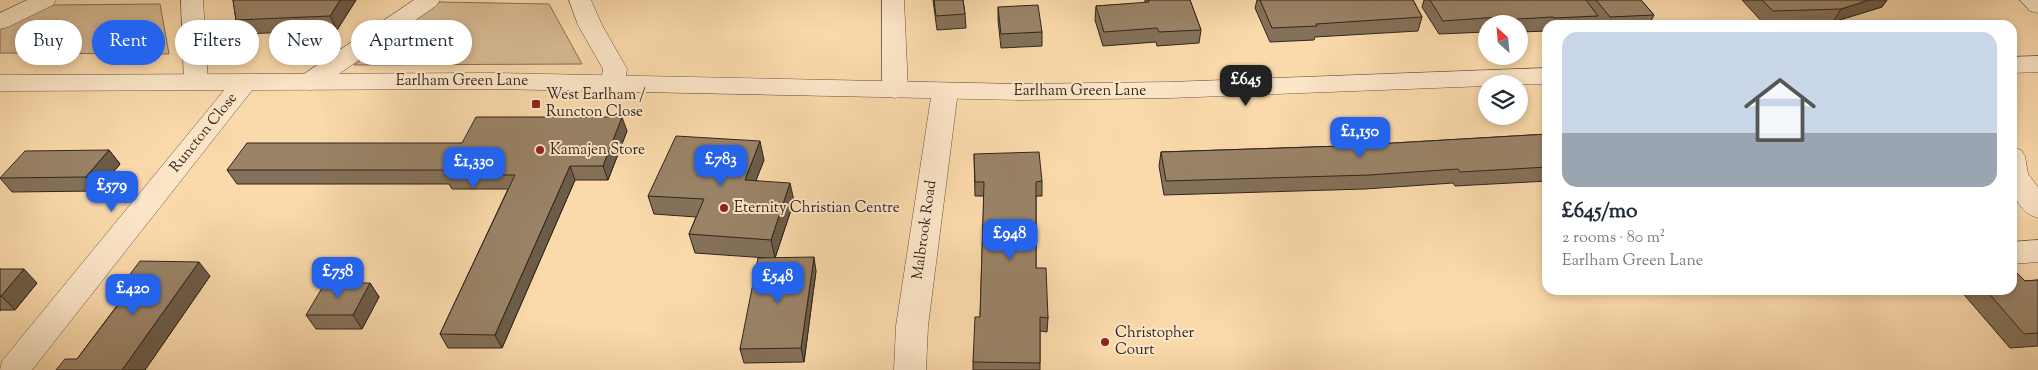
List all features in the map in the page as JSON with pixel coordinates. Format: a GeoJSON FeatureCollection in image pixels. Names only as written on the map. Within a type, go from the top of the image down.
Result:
{"type":"FeatureCollection","features":[{"type":"Feature","properties":{"kind":"street"},"geometry":{"type":"LineString","coordinates":[[0,22],[44,0]]}},
{"type":"Feature","properties":{"kind":"street"},"geometry":{"type":"LineString","coordinates":[[192,0],[196,82]]}},
{"type":"Feature","properties":{"kind":"street"},"geometry":{"type":"LineString","coordinates":[[310,82],[429,0]]}},
{"type":"Feature","properties":{"kind":"street"},"geometry":{"type":"LineString","coordinates":[[580,0],[590,25],[615,69],[613,82]]}},
{"type":"Feature","properties":{"kind":"street"},"geometry":{"type":"LineString","coordinates":[[893,0],[895,90]]}},
{"type":"Feature","properties":{"kind":"street"},"geometry":{"type":"LineString","coordinates":[[2031,0],[2038,6]]}},
{"type":"Feature","properties":{"kind":"street"},"geometry":{"type":"LineString","coordinates":[[2017,65],[2038,64]]}},
{"type":"Feature","properties":{"kind":"street","name":"Earlham Green Lane"},"geometry":{"type":"LineString","coordinates":[[0,83],[613,82],[945,91],[1170,90],[1542,76]]}},
{"type":"Feature","properties":{"kind":"street","name":"Runcton Close"},"geometry":{"type":"LineString","coordinates":[[13,370],[244,83]]}},
{"type":"Feature","properties":{"kind":"street","name":"Malbrook Road"},"geometry":{"type":"LineString","coordinates":[[910,370],[912,326],[945,91]]}},
{"type":"Feature","properties":{"kind":"street"},"geometry":{"type":"LineString","coordinates":[[2017,179],[2038,208]]}},
{"type":"Feature","properties":{"kind":"street"},"geometry":{"type":"LineString","coordinates":[[2017,253],[2038,251]]}},
{"type":"Feature","properties":{"kind":"shaded area"},"geometry":{"type":"Polygon","coordinates":[[[440,2],[549,4],[582,64],[472,64],[472,20],[415,20],[440,2]]]}},
{"type":"Feature","properties":{"kind":"shaded area"},"geometry":{"type":"Polygon","coordinates":[[[160,4],[163,20],[92,20],[92,54],[82,53],[82,20],[19,20],[51,5],[160,4]]]}},
{"type":"Feature","properties":{"kind":"shaded area"},"geometry":{"type":"Polygon","coordinates":[[[15,22],[15,53],[0,53],[0,29],[15,22]]]}},
{"type":"Feature","properties":{"kind":"shaded area"},"geometry":{"type":"Polygon","coordinates":[[[165,32],[169,54],[165,54],[165,32]]]}},
{"type":"Feature","properties":{"kind":"building"},"geometry":{"type":"Polygon","coordinates":[[[233,0],[340,0],[330,16],[236,20],[233,0]]]}},
{"type":"Feature","properties":{"kind":"building"},"geometry":{"type":"Polygon","coordinates":[[[934,0],[963,0],[965,14],[936,16],[934,0]]]}},
{"type":"Feature","properties":{"kind":"building"},"geometry":{"type":"Polygon","coordinates":[[[1148,0],[1190,0],[1201,30],[1159,32],[1157,28],[1104,32],[1096,6],[1149,2],[1148,0]]]}},
{"type":"Feature","properties":{"kind":"building"},"geometry":{"type":"Polygon","coordinates":[[[1260,0],[1413,0],[1422,17],[1272,28],[1260,0]]]}},
{"type":"Feature","properties":{"kind":"building"},"geometry":{"type":"Polygon","coordinates":[[[1430,0],[1586,0],[1598,16],[1528,18],[1528,15],[1478,15],[1478,18],[1443,21],[1430,0]]]}},
{"type":"Feature","properties":{"kind":"building"},"geometry":{"type":"Polygon","coordinates":[[[1596,0],[1641,0],[1654,15],[1610,17],[1596,0]]]}},
{"type":"Feature","properties":{"kind":"building"},"geometry":{"type":"Polygon","coordinates":[[[1762,0],[1869,0],[1841,9],[1773,11],[1762,0]]]}},
{"type":"Feature","properties":{"kind":"building"},"geometry":{"type":"Polygon","coordinates":[[[1038,5],[1042,32],[1001,34],[998,7],[1038,5]]]}},
{"type":"Feature","properties":{"kind":"building"},"geometry":{"type":"Polygon","coordinates":[[[476,117],[622,117],[603,166],[570,166],[495,335],[440,334],[515,175],[445,175],[447,170],[227,170],[247,143],[462,143],[476,117]]]}},
{"type":"Feature","properties":{"kind":"building"},"geometry":{"type":"Polygon","coordinates":[[[1542,134],[1542,167],[1460,172],[1458,169],[1369,175],[1166,181],[1161,152],[1342,146],[1542,134]]]}},
{"type":"Feature","properties":{"kind":"building","name":"Eternity Christian Centre"},"geometry":{"type":"Polygon","coordinates":[[[676,136],[760,141],[745,180],[790,183],[771,240],[689,234],[704,199],[648,196],[676,136]]]}},
{"type":"Feature","properties":{"kind":"building"},"geometry":{"type":"Polygon","coordinates":[[[109,150],[86,177],[0,178],[25,151],[109,150]]]}},
{"type":"Feature","properties":{"kind":"building"},"geometry":{"type":"Polygon","coordinates":[[[1039,152],[1042,181],[1036,182],[1036,268],[1046,268],[1048,318],[1040,317],[1040,363],[973,362],[975,317],[980,317],[984,182],[975,182],[974,154],[1039,152]]]}},
{"type":"Feature","properties":{"kind":"building"},"geometry":{"type":"Polygon","coordinates":[[[814,257],[801,348],[740,349],[758,258],[814,257]]]}},
{"type":"Feature","properties":{"kind":"building"},"geometry":{"type":"Polygon","coordinates":[[[140,261],[199,262],[122,370],[56,370],[65,359],[77,359],[130,289],[119,289],[140,261]]]}},
{"type":"Feature","properties":{"kind":"building"},"geometry":{"type":"Polygon","coordinates":[[[0,269],[24,269],[1,296],[0,296],[0,269]]]}},
{"type":"Feature","properties":{"kind":"building"},"geometry":{"type":"Polygon","coordinates":[[[2017,273],[2025,281],[2038,280],[2038,333],[2024,334],[1990,295],[2017,295],[2017,273]]]}},
{"type":"Feature","properties":{"kind":"building"},"geometry":{"type":"Polygon","coordinates":[[[325,283],[370,283],[353,315],[306,315],[325,283]]]}},
{"type":"Feature","properties":{"kind":"place","name":"West Earlham / Runcton Close"},"geometry":{"type":"Point","coordinates":[536,104]}},
{"type":"Feature","properties":{"kind":"place","name":"Kamajen Store"},"geometry":{"type":"Point","coordinates":[540,150]}},
{"type":"Feature","properties":{"kind":"place","name":"Eternity Christian Centre"},"geometry":{"type":"Point","coordinates":[724,208]}},
{"type":"Feature","properties":{"kind":"place","name":"Christopher Court"},"geometry":{"type":"Point","coordinates":[1105,342]}}]}
